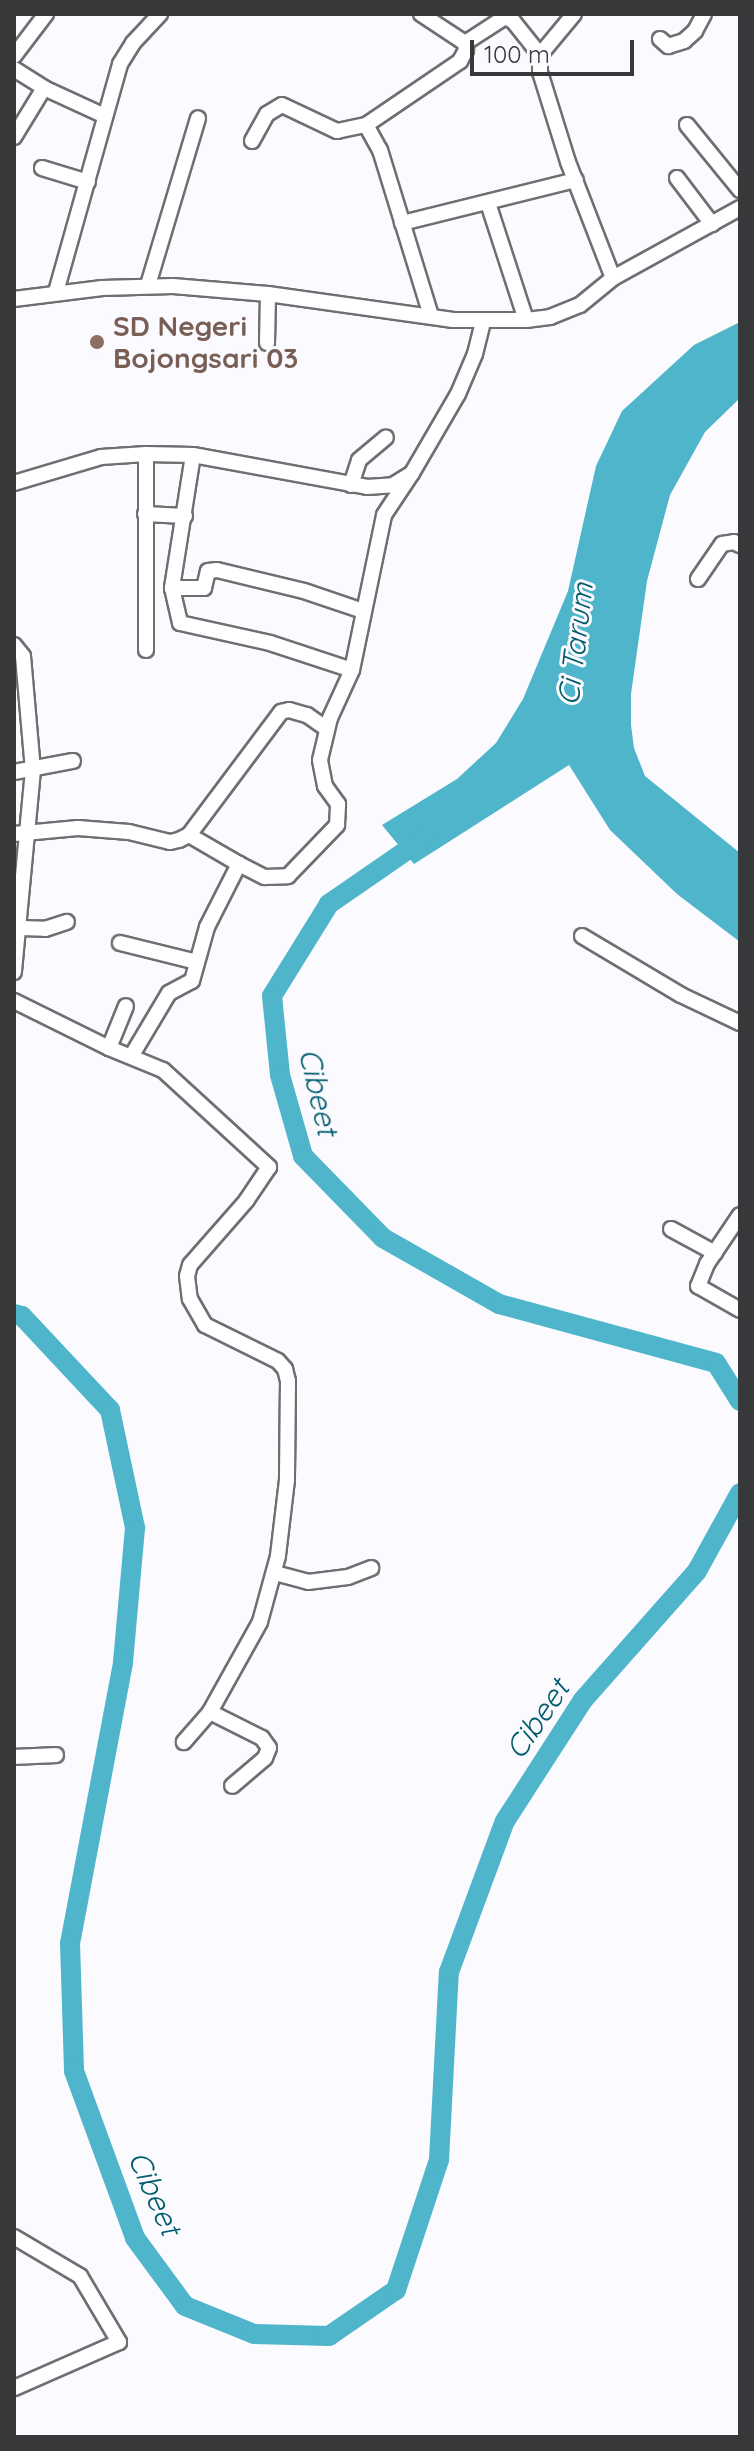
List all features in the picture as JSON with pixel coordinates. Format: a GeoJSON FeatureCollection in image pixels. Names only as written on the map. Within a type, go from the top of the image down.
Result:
{"type":"FeatureCollection","features":[{"type":"Feature","properties":{"kind":"street"},"geometry":{"type":"LineString","coordinates":[[14,56],[46,14]]}},
{"type":"Feature","properties":{"kind":"street"},"geometry":{"type":"LineString","coordinates":[[56,292],[125,55],[160,14]]}},
{"type":"Feature","properties":{"kind":"street"},"geometry":{"type":"LineString","coordinates":[[252,141],[267,114],[282,105],[337,131],[366,125],[460,61],[467,47],[465,43],[421,14]]}},
{"type":"Feature","properties":{"kind":"street"},"geometry":{"type":"LineString","coordinates":[[540,55],[574,14]]}},
{"type":"Feature","properties":{"kind":"street"},"geometry":{"type":"LineString","coordinates":[[660,39],[668,46],[684,41],[695,31],[704,14]]}},
{"type":"Feature","properties":{"kind":"street"},"geometry":{"type":"LineString","coordinates":[[465,43],[505,17],[513,21],[540,55],[544,87],[613,278]]}},
{"type":"Feature","properties":{"kind":"street"},"geometry":{"type":"LineString","coordinates":[[14,69],[44,88],[105,116]]}},
{"type":"Feature","properties":{"kind":"street"},"geometry":{"type":"LineString","coordinates":[[14,137],[44,88]]}},
{"type":"Feature","properties":{"kind":"street"},"geometry":{"type":"LineString","coordinates":[[148,285],[198,118]]}},
{"type":"Feature","properties":{"kind":"street"},"geometry":{"type":"LineString","coordinates":[[366,125],[380,150],[431,316]]}},
{"type":"Feature","properties":{"kind":"street"},"geometry":{"type":"LineString","coordinates":[[687,125],[740,190]]}},
{"type":"Feature","properties":{"kind":"street"},"geometry":{"type":"LineString","coordinates":[[42,168],[88,182]]}},
{"type":"Feature","properties":{"kind":"street"},"geometry":{"type":"LineString","coordinates":[[677,178],[712,224]]}},
{"type":"Feature","properties":{"kind":"street"},"geometry":{"type":"LineString","coordinates":[[402,223],[576,180]]}},
{"type":"Feature","properties":{"kind":"street"},"geometry":{"type":"LineString","coordinates":[[488,203],[526,320]]}},
{"type":"Feature","properties":{"kind":"street"},"geometry":{"type":"LineString","coordinates":[[14,299],[56,292],[148,285],[268,294],[483,322],[550,317],[580,305],[613,278],[740,208]]}},
{"type":"Feature","properties":{"kind":"street"},"geometry":{"type":"LineString","coordinates":[[267,343],[268,294]]}},
{"type":"Feature","properties":{"kind":"street"},"geometry":{"type":"LineString","coordinates":[[189,835],[265,877],[288,876],[335,829],[338,804],[325,786],[320,760],[327,729],[352,670],[384,515],[412,473],[468,374],[483,322]]}},
{"type":"Feature","properties":{"kind":"street"},"geometry":{"type":"LineString","coordinates":[[351,485],[359,460],[386,437]]}},
{"type":"Feature","properties":{"kind":"street"},"geometry":{"type":"LineString","coordinates":[[14,483],[101,457],[146,454],[193,455],[351,485],[393,485],[412,473]]}},
{"type":"Feature","properties":{"kind":"street"},"geometry":{"type":"LineString","coordinates":[[146,454],[146,650]]}},
{"type":"Feature","properties":{"kind":"street"},"geometry":{"type":"LineString","coordinates":[[193,455],[172,588],[180,623],[270,643],[352,670]]}},
{"type":"Feature","properties":{"kind":"street"},"geometry":{"type":"LineString","coordinates":[[145,514],[185,516]]}},
{"type":"Feature","properties":{"kind":"street"},"geometry":{"type":"LineString","coordinates":[[698,579],[722,544],[734,542],[740,545]]}},
{"type":"Feature","properties":{"kind":"street"},"geometry":{"type":"LineString","coordinates":[[172,588],[204,588],[208,571],[217,570],[304,591],[363,611]]}},
{"type":"Feature","properties":{"kind":"street"},"geometry":{"type":"LineString","coordinates":[[14,645],[23,656],[33,770],[21,834],[21,928],[14,972]]}},
{"type":"Feature","properties":{"kind":"street"},"geometry":{"type":"LineString","coordinates":[[21,834],[78,828],[129,832],[170,842],[189,835],[281,712],[289,710],[307,715],[327,729]]}},
{"type":"Feature","properties":{"kind":"street"},"geometry":{"type":"LineString","coordinates":[[14,772],[73,761]]}},
{"type":"Feature","properties":{"kind":"street"},"geometry":{"type":"LineString","coordinates":[[132,1055],[169,993],[192,981],[207,927],[239,864]]}},
{"type":"Feature","properties":{"kind":"street"},"geometry":{"type":"LineString","coordinates":[[21,928],[45,929],[67,922]]}},
{"type":"Feature","properties":{"kind":"street"},"geometry":{"type":"LineString","coordinates":[[582,936],[681,995],[740,1023]]}},
{"type":"Feature","properties":{"kind":"street"},"geometry":{"type":"LineString","coordinates":[[120,943],[197,962]]}},
{"type":"Feature","properties":{"kind":"street"},"geometry":{"type":"LineString","coordinates":[[14,1001],[109,1048],[163,1070],[269,1167],[247,1200],[190,1265],[187,1276],[190,1299],[205,1325],[278,1361],[285,1369],[288,1381],[287,1480],[275,1573],[260,1622],[210,1712],[184,1742]]}},
{"type":"Feature","properties":{"kind":"street"},"geometry":{"type":"LineString","coordinates":[[109,1048],[126,1006]]}},
{"type":"Feature","properties":{"kind":"street"},"geometry":{"type":"LineString","coordinates":[[740,1215],[698,1286],[740,1310]]}},
{"type":"Feature","properties":{"kind":"street"},"geometry":{"type":"LineString","coordinates":[[671,1229],[715,1253]]}},
{"type":"Feature","properties":{"kind":"street"},"geometry":{"type":"LineString","coordinates":[[275,1573],[308,1582],[348,1577],[371,1568]]}},
{"type":"Feature","properties":{"kind":"street"},"geometry":{"type":"LineString","coordinates":[[210,1712],[262,1738],[269,1748],[265,1758],[232,1786]]}},
{"type":"Feature","properties":{"kind":"street"},"geometry":{"type":"LineString","coordinates":[[14,1757],[56,1755]]}},
{"type":"Feature","properties":{"kind":"street"},"geometry":{"type":"LineString","coordinates":[[14,2237],[80,2276],[119,2337],[116,2345],[14,2388]]}},
{"type":"Feature","properties":{"kind":"water","name":"Ci Tarum"},"geometry":{"type":"Polygon","coordinates":[[[740,322],[740,398],[705,432],[670,495],[647,581],[631,694],[631,725],[634,748],[645,776],[740,853],[740,942],[677,894],[610,830],[569,765],[414,864],[382,825],[457,779],[496,743],[523,699],[568,591],[596,466],[622,411],[694,345],[740,322]]]}},
{"type":"Feature","properties":{"kind":"waterway","name":"Cibeet"},"geometry":{"type":"LineString","coordinates":[[426,837],[329,904],[272,996],[280,1075],[303,1156],[383,1238],[499,1304],[716,1363],[740,1401]]}},
{"type":"Feature","properties":{"kind":"waterway","name":"Cibeet"},"geometry":{"type":"LineString","coordinates":[[14,1314],[22,1316],[110,1410],[135,1528],[123,1663],[70,1943],[74,2071],[135,2238],[185,2306],[254,2334],[329,2336],[396,2290],[439,2160],[449,1972],[505,1821],[583,1700],[697,1571],[740,1493]]}},
{"type":"Feature","properties":{"kind":"place","name":"SD Negeri Bojongsari 03"},"geometry":{"type":"Point","coordinates":[97,342]}}]}
